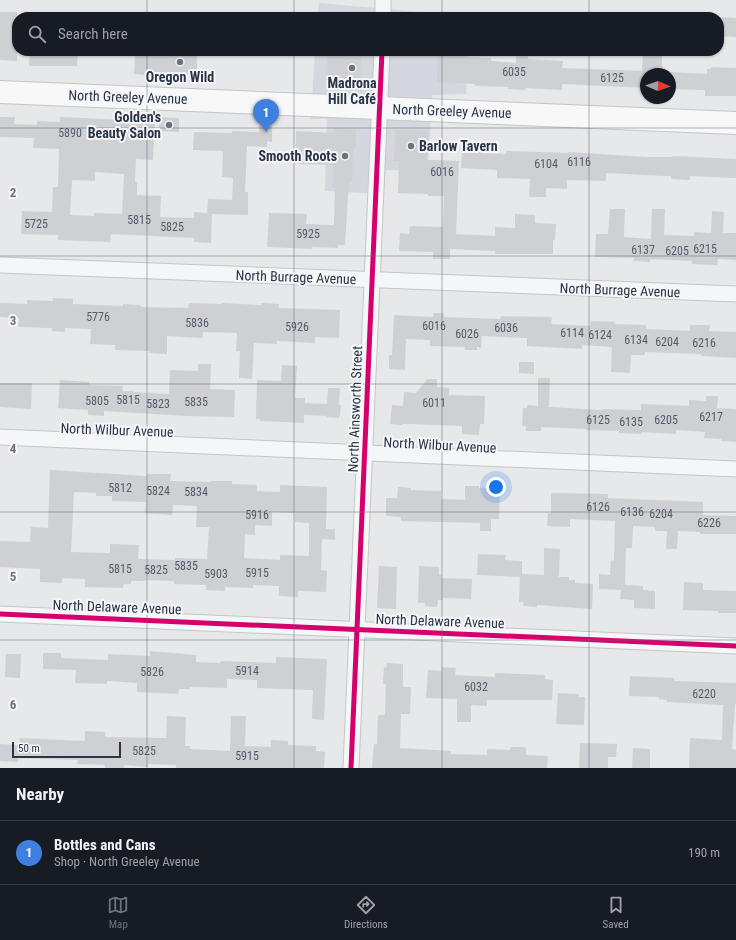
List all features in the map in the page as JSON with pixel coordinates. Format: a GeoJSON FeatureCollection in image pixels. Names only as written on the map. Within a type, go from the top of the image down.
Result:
{"type":"FeatureCollection","features":[{"type":"Feature","properties":{"kind":"main road","name":"North Greeley Avenue"},"geometry":{"type":"LineString","coordinates":[[0,92],[736,123]]}},
{"type":"Feature","properties":{"kind":"street"},"geometry":{"type":"LineString","coordinates":[[382,12],[383,0]]}},
{"type":"Feature","properties":{"kind":"street","name":"North Ainsworth Street"},"geometry":{"type":"LineString","coordinates":[[351,768],[382,56]]}},
{"type":"Feature","properties":{"kind":"street","name":"North Burrage Avenue"},"geometry":{"type":"LineString","coordinates":[[0,265],[736,294]]}},
{"type":"Feature","properties":{"kind":"street","name":"North Wilbur Avenue"},"geometry":{"type":"LineString","coordinates":[[0,437],[736,469]]}},
{"type":"Feature","properties":{"kind":"street","name":"North Delaware Avenue"},"geometry":{"type":"LineString","coordinates":[[0,614],[736,646]]}},
{"type":"Feature","properties":{"kind":"shaded area"},"geometry":{"type":"Polygon","coordinates":[[[319,3],[420,12],[318,12],[319,3]]]}},
{"type":"Feature","properties":{"kind":"shaded area"},"geometry":{"type":"Polygon","coordinates":[[[315,56],[469,56],[466,94],[432,95],[428,171],[386,170],[383,194],[325,191],[327,119],[311,119],[315,56]]]}},
{"type":"Feature","properties":{"kind":"building"},"geometry":{"type":"Polygon","coordinates":[[[0,12],[12,12],[12,56],[17,56],[17,61],[0,60],[0,12]]]}},
{"type":"Feature","properties":{"kind":"building"},"geometry":{"type":"Polygon","coordinates":[[[724,17],[736,18],[736,37],[724,36],[724,17]]]}},
{"type":"Feature","properties":{"kind":"building"},"geometry":{"type":"Polygon","coordinates":[[[30,56],[78,56],[77,66],[29,66],[30,56]]]}},
{"type":"Feature","properties":{"kind":"building"},"geometry":{"type":"Polygon","coordinates":[[[135,56],[197,56],[197,75],[158,73],[158,76],[134,74],[135,56]]]}},
{"type":"Feature","properties":{"kind":"building"},"geometry":{"type":"Polygon","coordinates":[[[328,56],[362,56],[360,85],[326,84],[328,56]]]}},
{"type":"Feature","properties":{"kind":"building"},"geometry":{"type":"Polygon","coordinates":[[[438,56],[491,58],[491,61],[516,63],[516,56],[528,56],[528,59],[563,61],[562,68],[640,71],[640,88],[562,84],[562,90],[526,88],[525,90],[508,89],[508,87],[475,86],[475,84],[437,82],[438,56]]]}},
{"type":"Feature","properties":{"kind":"building"},"geometry":{"type":"Polygon","coordinates":[[[643,56],[662,56],[662,68],[642,68],[643,56]]]}},
{"type":"Feature","properties":{"kind":"building"},"geometry":{"type":"Polygon","coordinates":[[[711,67],[736,68],[736,96],[705,96],[705,90],[676,89],[676,72],[707,74],[707,69],[711,69],[711,67]]]}},
{"type":"Feature","properties":{"kind":"building"},"geometry":{"type":"Polygon","coordinates":[[[0,117],[15,117],[14,124],[37,125],[37,121],[60,122],[60,117],[125,120],[124,123],[155,124],[153,160],[136,159],[135,182],[137,183],[137,195],[161,196],[160,217],[194,218],[194,212],[207,213],[208,199],[232,200],[233,178],[222,177],[223,151],[193,150],[194,132],[259,132],[259,121],[272,122],[272,142],[267,141],[267,147],[247,146],[245,192],[248,192],[248,215],[212,214],[211,243],[194,242],[194,238],[111,234],[110,242],[58,240],[58,235],[21,234],[22,211],[52,212],[53,187],[58,187],[59,149],[33,148],[34,138],[0,137],[0,117]],[[95,172],[95,181],[72,180],[70,215],[94,216],[94,213],[122,214],[124,174],[95,172]]]}},
{"type":"Feature","properties":{"kind":"building","name":"Golden's Beauty Salon"},"geometry":{"type":"Polygon","coordinates":[[[159,117],[179,118],[179,132],[159,131],[159,117]]]}},
{"type":"Feature","properties":{"kind":"building"},"geometry":{"type":"Polygon","coordinates":[[[334,128],[356,129],[356,148],[354,148],[352,181],[349,181],[345,245],[338,245],[338,248],[312,247],[312,249],[267,247],[269,213],[307,214],[306,224],[334,225],[335,187],[332,187],[333,165],[298,164],[298,156],[296,156],[296,131],[334,133],[334,128]]]}},
{"type":"Feature","properties":{"kind":"building"},"geometry":{"type":"Polygon","coordinates":[[[395,130],[428,131],[427,160],[459,161],[456,234],[495,236],[495,227],[515,228],[515,214],[535,215],[535,223],[556,224],[555,240],[553,240],[553,254],[495,254],[495,251],[450,249],[450,259],[433,259],[433,252],[399,251],[400,233],[409,234],[410,226],[443,227],[444,196],[398,193],[399,161],[394,161],[395,130]]]}},
{"type":"Feature","properties":{"kind":"building"},"geometry":{"type":"Polygon","coordinates":[[[470,148],[481,148],[481,153],[506,154],[506,151],[568,152],[646,157],[672,156],[736,159],[736,178],[690,176],[690,180],[671,179],[671,176],[606,173],[606,181],[567,180],[567,189],[546,188],[546,197],[529,197],[530,179],[497,178],[497,170],[461,168],[462,153],[470,153],[470,148]]]}},
{"type":"Feature","properties":{"kind":"building"},"geometry":{"type":"Polygon","coordinates":[[[610,209],[625,209],[624,237],[651,239],[652,209],[665,209],[664,235],[694,236],[694,232],[711,233],[712,211],[724,212],[723,233],[736,233],[736,260],[718,259],[717,265],[692,264],[692,261],[650,259],[650,262],[634,261],[634,258],[595,257],[596,234],[608,234],[610,209]]]}},
{"type":"Feature","properties":{"kind":"building"},"geometry":{"type":"Polygon","coordinates":[[[53,298],[73,299],[73,304],[123,306],[123,304],[140,305],[141,307],[188,308],[189,303],[261,305],[261,303],[279,304],[279,308],[340,310],[339,338],[315,337],[315,343],[277,341],[277,344],[254,343],[252,379],[239,378],[240,351],[236,351],[237,333],[203,332],[202,338],[167,336],[167,354],[149,353],[150,351],[115,350],[115,345],[90,344],[91,329],[65,328],[65,332],[52,331],[52,328],[18,327],[19,318],[0,317],[0,303],[27,304],[27,300],[53,301],[53,298]]]}},
{"type":"Feature","properties":{"kind":"building"},"geometry":{"type":"Polygon","coordinates":[[[433,313],[444,313],[444,317],[500,319],[501,316],[552,317],[551,324],[590,326],[591,321],[615,322],[614,324],[646,325],[646,329],[690,331],[690,325],[710,325],[709,331],[736,332],[736,358],[701,356],[701,354],[645,352],[645,355],[631,355],[630,373],[611,372],[612,347],[582,345],[582,349],[527,346],[527,338],[482,336],[481,348],[477,347],[477,350],[465,350],[465,347],[430,346],[430,340],[406,339],[405,370],[389,369],[389,355],[392,355],[394,315],[433,317],[433,313]]]}},
{"type":"Feature","properties":{"kind":"building"},"geometry":{"type":"Polygon","coordinates":[[[519,362],[534,362],[534,374],[519,373],[519,362]]]}},
{"type":"Feature","properties":{"kind":"building"},"geometry":{"type":"Polygon","coordinates":[[[198,364],[211,364],[210,389],[235,390],[234,417],[186,416],[104,411],[104,416],[88,415],[88,410],[58,408],[60,380],[89,382],[89,385],[123,386],[122,391],[169,394],[170,370],[198,371],[198,364]]]}},
{"type":"Feature","properties":{"kind":"building"},"geometry":{"type":"Polygon","coordinates":[[[282,365],[297,366],[295,398],[305,398],[305,403],[327,404],[328,388],[340,388],[339,405],[341,405],[339,418],[304,415],[304,423],[260,421],[260,419],[256,419],[257,380],[281,381],[282,365]]]}},
{"type":"Feature","properties":{"kind":"building"},"geometry":{"type":"Polygon","coordinates":[[[538,378],[550,378],[549,407],[603,410],[641,410],[641,404],[689,406],[689,400],[706,401],[706,396],[718,396],[717,408],[736,409],[736,442],[704,438],[705,432],[676,430],[676,434],[642,432],[641,434],[619,433],[619,431],[541,427],[541,431],[526,431],[526,426],[522,426],[523,408],[527,408],[527,405],[538,406],[538,378]]]}},
{"type":"Feature","properties":{"kind":"building"},"geometry":{"type":"Polygon","coordinates":[[[427,379],[437,379],[437,387],[449,388],[449,395],[485,396],[484,424],[480,424],[479,435],[462,434],[462,426],[390,424],[392,405],[403,406],[404,392],[416,393],[427,379]]]}},
{"type":"Feature","properties":{"kind":"building"},"geometry":{"type":"Polygon","coordinates":[[[0,383],[32,383],[31,409],[0,407],[0,383]]]}},
{"type":"Feature","properties":{"kind":"building"},"geometry":{"type":"Polygon","coordinates":[[[50,470],[147,476],[147,474],[171,474],[170,481],[232,481],[232,484],[257,485],[257,491],[280,492],[280,485],[327,487],[326,529],[335,529],[335,540],[322,539],[321,570],[327,571],[326,592],[298,591],[298,597],[279,596],[279,586],[253,585],[253,588],[225,587],[225,591],[206,590],[206,585],[174,584],[174,581],[131,581],[131,584],[124,584],[123,588],[85,587],[85,579],[62,578],[62,583],[40,582],[40,569],[0,567],[0,541],[30,542],[31,527],[48,528],[50,470]],[[74,492],[71,552],[110,553],[110,544],[139,545],[138,559],[207,559],[209,527],[196,527],[197,506],[173,505],[172,515],[145,513],[146,502],[112,501],[112,496],[96,496],[96,493],[74,492]],[[272,512],[272,526],[255,525],[255,535],[245,534],[244,558],[280,560],[280,555],[309,556],[309,523],[295,522],[295,513],[272,512]]]}},
{"type":"Feature","properties":{"kind":"building"},"geometry":{"type":"Polygon","coordinates":[[[465,486],[500,489],[499,519],[491,519],[491,531],[480,531],[480,523],[401,521],[401,517],[386,516],[386,498],[397,498],[398,487],[411,488],[411,490],[441,491],[441,499],[465,500],[465,486]]]}},
{"type":"Feature","properties":{"kind":"building"},"geometry":{"type":"Polygon","coordinates":[[[551,493],[608,494],[608,498],[703,502],[703,515],[736,516],[736,534],[700,534],[700,532],[678,531],[677,549],[666,549],[667,531],[655,531],[655,527],[633,526],[632,548],[626,548],[625,585],[643,586],[643,590],[655,591],[655,609],[634,608],[634,600],[620,599],[621,590],[599,589],[599,574],[610,575],[611,560],[614,561],[615,521],[570,519],[570,527],[547,526],[548,513],[551,513],[551,493]]]}},
{"type":"Feature","properties":{"kind":"building"},"geometry":{"type":"Polygon","coordinates":[[[544,548],[560,549],[559,577],[569,577],[569,580],[575,580],[575,583],[593,584],[592,609],[537,605],[537,607],[523,606],[524,602],[519,602],[520,577],[477,575],[478,554],[506,555],[505,560],[522,561],[522,574],[544,575],[544,548]]]}},
{"type":"Feature","properties":{"kind":"building"},"geometry":{"type":"Polygon","coordinates":[[[379,566],[397,567],[396,609],[377,608],[379,566]]]}},
{"type":"Feature","properties":{"kind":"building"},"geometry":{"type":"Polygon","coordinates":[[[419,566],[439,567],[439,575],[441,575],[441,578],[472,579],[471,599],[443,598],[443,600],[438,600],[437,607],[425,606],[425,603],[418,603],[419,566]]]}},
{"type":"Feature","properties":{"kind":"building"},"geometry":{"type":"Polygon","coordinates":[[[684,582],[703,583],[703,590],[736,591],[736,613],[683,610],[684,582]]]}},
{"type":"Feature","properties":{"kind":"building"},"geometry":{"type":"Polygon","coordinates":[[[150,651],[196,655],[196,662],[220,663],[221,661],[276,663],[276,657],[327,659],[324,720],[312,719],[313,690],[257,688],[257,680],[227,679],[227,688],[190,687],[190,689],[179,689],[178,694],[137,692],[137,683],[107,681],[107,684],[75,683],[76,670],[43,669],[43,653],[61,653],[61,658],[108,660],[108,654],[150,656],[150,651]]]}},
{"type":"Feature","properties":{"kind":"building"},"geometry":{"type":"Polygon","coordinates":[[[6,654],[21,654],[20,678],[5,677],[6,654]]]}},
{"type":"Feature","properties":{"kind":"building"},"geometry":{"type":"Polygon","coordinates":[[[387,663],[403,664],[403,687],[411,687],[410,714],[401,714],[400,748],[451,751],[451,754],[487,755],[487,749],[510,750],[511,747],[526,747],[526,755],[548,756],[547,768],[372,768],[374,744],[377,744],[378,715],[385,715],[386,684],[383,684],[384,667],[386,668],[387,663]]]}},
{"type":"Feature","properties":{"kind":"building"},"geometry":{"type":"Polygon","coordinates":[[[442,667],[456,668],[455,675],[495,677],[495,673],[545,675],[545,679],[553,680],[552,700],[487,700],[487,706],[471,705],[471,722],[457,722],[457,699],[426,698],[428,670],[442,671],[442,667]]]}},
{"type":"Feature","properties":{"kind":"building"},"geometry":{"type":"Polygon","coordinates":[[[630,676],[674,678],[674,681],[736,683],[736,704],[732,749],[736,750],[736,768],[689,768],[690,738],[722,740],[723,705],[667,702],[667,700],[659,699],[659,697],[629,696],[630,676]]]}},
{"type":"Feature","properties":{"kind":"building"},"geometry":{"type":"Polygon","coordinates":[[[558,693],[579,694],[579,697],[585,697],[584,725],[556,724],[558,693]]]}},
{"type":"Feature","properties":{"kind":"building"},"geometry":{"type":"Polygon","coordinates":[[[167,716],[186,717],[185,746],[190,746],[190,749],[230,751],[231,716],[246,716],[245,746],[271,747],[271,740],[288,741],[288,745],[316,746],[316,751],[325,752],[324,768],[176,768],[176,765],[148,764],[148,767],[124,765],[124,768],[105,768],[105,765],[77,764],[78,760],[18,758],[18,762],[0,761],[0,744],[19,745],[20,738],[85,741],[85,731],[105,732],[105,737],[166,738],[167,716]]]}},
{"type":"Feature","properties":{"kind":"building"},"geometry":{"type":"Polygon","coordinates":[[[580,743],[617,744],[616,757],[608,757],[608,768],[579,768],[580,743]]]}},
{"type":"Feature","properties":{"kind":"building"},"geometry":{"type":"Polygon","coordinates":[[[633,748],[650,749],[650,768],[632,768],[633,748]]]}},
{"type":"Feature","properties":{"kind":"cycle path"},"geometry":{"type":"LineString","coordinates":[[351,768],[382,56]]}},
{"type":"Feature","properties":{"kind":"cycle path"},"geometry":{"type":"LineString","coordinates":[[0,614],[736,646]]}},
{"type":"Feature","properties":{"kind":"place","name":"Oregon Wild"},"geometry":{"type":"Point","coordinates":[180,62]}},
{"type":"Feature","properties":{"kind":"place","name":"Madrona Hill Café"},"geometry":{"type":"Point","coordinates":[352,68]}},
{"type":"Feature","properties":{"kind":"place","name":"Golden's Beauty Salon"},"geometry":{"type":"Point","coordinates":[169,125]}},
{"type":"Feature","properties":{"kind":"place","name":"Bottles and Cans"},"geometry":{"type":"Point","coordinates":[266,132]}},
{"type":"Feature","properties":{"kind":"place","name":"Barlow Tavern"},"geometry":{"type":"Point","coordinates":[411,146]}},
{"type":"Feature","properties":{"kind":"place","name":"Smooth Roots"},"geometry":{"type":"Point","coordinates":[345,156]}}]}
